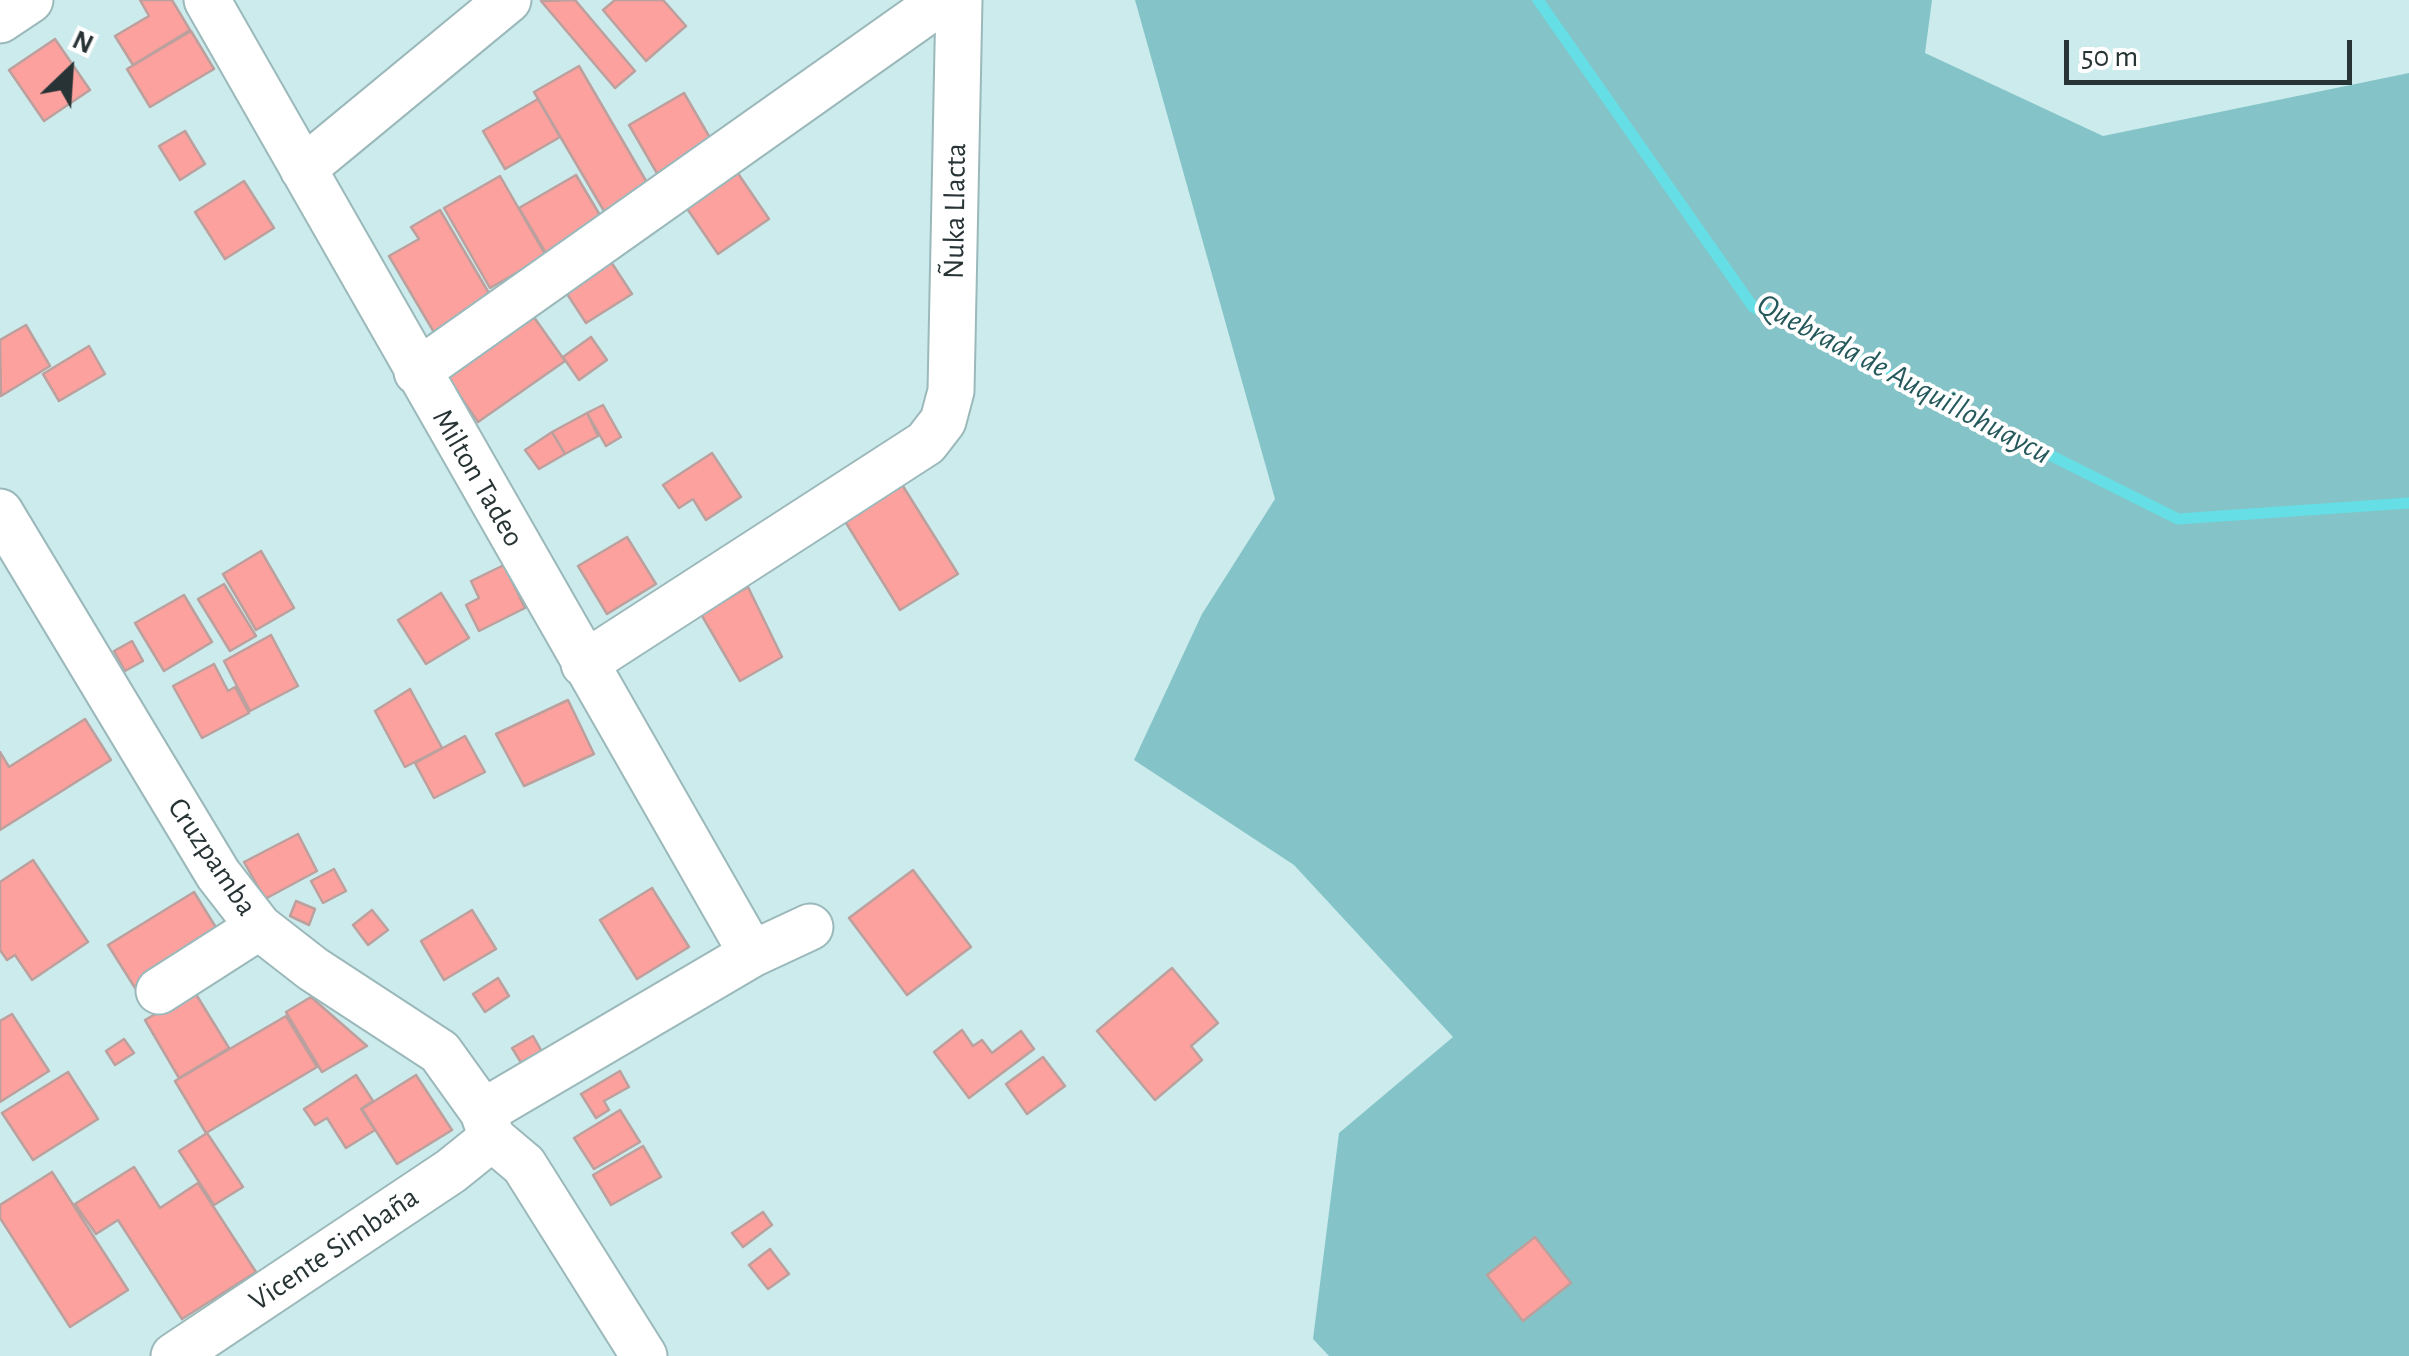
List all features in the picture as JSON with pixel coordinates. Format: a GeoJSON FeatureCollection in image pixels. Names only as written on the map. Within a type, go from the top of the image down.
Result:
{"type":"FeatureCollection","features":[{"type":"Feature","properties":{"kind":"street"},"geometry":{"type":"LineString","coordinates":[[0,20],[30,0]]}},
{"type":"Feature","properties":{"kind":"street","name":"Milton Tadeo"},"geometry":{"type":"LineString","coordinates":[[208,0],[752,954]]}},
{"type":"Feature","properties":{"kind":"street"},"geometry":{"type":"LineString","coordinates":[[303,169],[508,0]]}},
{"type":"Feature","properties":{"kind":"street"},"geometry":{"type":"LineString","coordinates":[[418,372],[942,0]]}},
{"type":"Feature","properties":{"kind":"street","name":"Ñuka Llacta"},"geometry":{"type":"LineString","coordinates":[[584,664],[926,444],[943,421],[951,392],[959,0]]}},
{"type":"Feature","properties":{"kind":"street","name":"Cruzpamba"},"geometry":{"type":"LineString","coordinates":[[0,512],[218,874],[259,927],[313,969],[440,1052],[488,1125],[524,1165],[644,1356]]}},
{"type":"Feature","properties":{"kind":"street"},"geometry":{"type":"LineString","coordinates":[[159,990],[259,927]]}},
{"type":"Feature","properties":{"kind":"street","name":"Vicente Simbaña"},"geometry":{"type":"LineString","coordinates":[[174,1356],[488,1125],[752,954],[810,928]]}},
{"type":"Feature","properties":{"kind":"shaded area"},"geometry":{"type":"Polygon","coordinates":[[[1135,0],[1932,0],[1925,53],[2103,136],[2409,73],[2409,1356],[1329,1356],[1313,1339],[1339,1133],[1453,1037],[1294,865],[1134,760],[1202,614],[1275,499],[1135,0]]]}},
{"type":"Feature","properties":{"kind":"building"},"geometry":{"type":"Polygon","coordinates":[[[140,0],[172,0],[190,30],[133,65],[115,36],[149,16],[140,0]]]}},
{"type":"Feature","properties":{"kind":"building"},"geometry":{"type":"Polygon","coordinates":[[[575,0],[635,71],[615,88],[541,1],[575,0]]]}},
{"type":"Feature","properties":{"kind":"building"},"geometry":{"type":"Polygon","coordinates":[[[615,0],[663,0],[686,26],[646,61],[603,10],[615,0]]]}},
{"type":"Feature","properties":{"kind":"building"},"geometry":{"type":"Polygon","coordinates":[[[191,31],[214,69],[150,107],[127,69],[191,31]]]}},
{"type":"Feature","properties":{"kind":"building"},"geometry":{"type":"Polygon","coordinates":[[[55,39],[90,90],[44,121],[9,70],[55,39]]]}},
{"type":"Feature","properties":{"kind":"building"},"geometry":{"type":"Polygon","coordinates":[[[579,66],[649,186],[604,211],[534,92],[579,66]]]}},
{"type":"Feature","properties":{"kind":"building"},"geometry":{"type":"Polygon","coordinates":[[[684,93],[713,143],[658,175],[629,125],[684,93]]]}},
{"type":"Feature","properties":{"kind":"building"},"geometry":{"type":"Polygon","coordinates":[[[538,99],[560,137],[505,169],[483,131],[538,99]]]}},
{"type":"Feature","properties":{"kind":"building"},"geometry":{"type":"Polygon","coordinates":[[[185,131],[205,164],[180,180],[159,146],[185,131]]]}},
{"type":"Feature","properties":{"kind":"building"},"geometry":{"type":"Polygon","coordinates":[[[735,169],[769,219],[718,254],[684,204],[735,169]]]}},
{"type":"Feature","properties":{"kind":"building"},"geometry":{"type":"Polygon","coordinates":[[[576,175],[604,222],[547,255],[519,208],[576,175]]]}},
{"type":"Feature","properties":{"kind":"building"},"geometry":{"type":"Polygon","coordinates":[[[500,176],[546,256],[490,288],[444,208],[500,176]]]}},
{"type":"Feature","properties":{"kind":"building"},"geometry":{"type":"Polygon","coordinates":[[[244,181],[274,228],[225,259],[195,212],[244,181]]]}},
{"type":"Feature","properties":{"kind":"building"},"geometry":{"type":"Polygon","coordinates":[[[440,210],[493,300],[435,334],[389,256],[419,239],[411,227],[440,210]]]}},
{"type":"Feature","properties":{"kind":"building"},"geometry":{"type":"Polygon","coordinates":[[[604,251],[632,294],[586,323],[558,280],[604,251]]]}},
{"type":"Feature","properties":{"kind":"building"},"geometry":{"type":"Polygon","coordinates":[[[531,313],[565,361],[478,422],[445,374],[531,313]]]}},
{"type":"Feature","properties":{"kind":"building"},"geometry":{"type":"Polygon","coordinates":[[[26,325],[50,366],[1,396],[0,340],[26,325]]]}},
{"type":"Feature","properties":{"kind":"building"},"geometry":{"type":"Polygon","coordinates":[[[591,337],[607,360],[579,380],[563,357],[591,337]]]}},
{"type":"Feature","properties":{"kind":"building"},"geometry":{"type":"Polygon","coordinates":[[[89,346],[105,374],[59,401],[43,374],[89,346]]]}},
{"type":"Feature","properties":{"kind":"building"},"geometry":{"type":"Polygon","coordinates":[[[603,405],[621,437],[606,446],[587,413],[603,405]]]}},
{"type":"Feature","properties":{"kind":"building"},"geometry":{"type":"Polygon","coordinates":[[[587,413],[598,436],[565,454],[552,432],[587,413]]]}},
{"type":"Feature","properties":{"kind":"building"},"geometry":{"type":"Polygon","coordinates":[[[552,432],[565,454],[539,469],[525,450],[552,432]]]}},
{"type":"Feature","properties":{"kind":"building"},"geometry":{"type":"Polygon","coordinates":[[[712,453],[741,497],[706,520],[693,499],[679,508],[663,485],[712,453]]]}},
{"type":"Feature","properties":{"kind":"building"},"geometry":{"type":"Polygon","coordinates":[[[901,483],[958,574],[900,610],[843,518],[901,483]]]}},
{"type":"Feature","properties":{"kind":"building"},"geometry":{"type":"Polygon","coordinates":[[[627,537],[656,584],[607,614],[578,566],[627,537]]]}},
{"type":"Feature","properties":{"kind":"building"},"geometry":{"type":"Polygon","coordinates":[[[261,551],[294,608],[256,630],[223,574],[261,551]]]}},
{"type":"Feature","properties":{"kind":"building"},"geometry":{"type":"Polygon","coordinates":[[[504,565],[525,608],[479,631],[466,605],[479,598],[471,581],[504,565]]]}},
{"type":"Feature","properties":{"kind":"building"},"geometry":{"type":"Polygon","coordinates":[[[224,584],[256,636],[230,651],[198,599],[224,584]]]}},
{"type":"Feature","properties":{"kind":"building"},"geometry":{"type":"Polygon","coordinates":[[[748,587],[782,657],[740,681],[701,614],[748,587]]]}},
{"type":"Feature","properties":{"kind":"building"},"geometry":{"type":"Polygon","coordinates":[[[441,593],[469,638],[426,664],[398,620],[441,593]]]}},
{"type":"Feature","properties":{"kind":"building"},"geometry":{"type":"Polygon","coordinates":[[[184,595],[212,642],[164,671],[135,623],[184,595]]]}},
{"type":"Feature","properties":{"kind":"building"},"geometry":{"type":"Polygon","coordinates":[[[271,635],[298,686],[250,711],[224,661],[271,635]]]}},
{"type":"Feature","properties":{"kind":"building"},"geometry":{"type":"Polygon","coordinates":[[[132,641],[143,661],[125,671],[114,651],[132,641]]]}},
{"type":"Feature","properties":{"kind":"building"},"geometry":{"type":"Polygon","coordinates":[[[214,664],[228,691],[235,687],[249,713],[202,738],[173,686],[214,664]]]}},
{"type":"Feature","properties":{"kind":"building"},"geometry":{"type":"Polygon","coordinates":[[[410,689],[442,748],[405,767],[375,711],[410,689]]]}},
{"type":"Feature","properties":{"kind":"building"},"geometry":{"type":"Polygon","coordinates":[[[568,700],[594,754],[524,786],[496,734],[568,700]]]}},
{"type":"Feature","properties":{"kind":"building"},"geometry":{"type":"Polygon","coordinates":[[[85,719],[111,760],[0,830],[0,752],[9,767],[85,719]]]}},
{"type":"Feature","properties":{"kind":"building"},"geometry":{"type":"Polygon","coordinates":[[[465,736],[485,772],[434,798],[415,763],[465,736]]]}},
{"type":"Feature","properties":{"kind":"building"},"geometry":{"type":"Polygon","coordinates":[[[298,834],[317,871],[265,899],[244,862],[298,834]]]}},
{"type":"Feature","properties":{"kind":"building"},"geometry":{"type":"Polygon","coordinates":[[[33,860],[88,942],[32,980],[15,955],[7,960],[0,950],[0,882],[33,860]]]}},
{"type":"Feature","properties":{"kind":"building"},"geometry":{"type":"Polygon","coordinates":[[[334,869],[346,891],[323,903],[311,881],[334,869]]]}},
{"type":"Feature","properties":{"kind":"building"},"geometry":{"type":"Polygon","coordinates":[[[913,870],[971,947],[907,995],[849,918],[913,870]]]}},
{"type":"Feature","properties":{"kind":"building"},"geometry":{"type":"Polygon","coordinates":[[[652,888],[689,947],[637,979],[600,920],[652,888]]]}},
{"type":"Feature","properties":{"kind":"building"},"geometry":{"type":"Polygon","coordinates":[[[194,892],[228,947],[142,999],[108,945],[194,892]]]}},
{"type":"Feature","properties":{"kind":"building"},"geometry":{"type":"Polygon","coordinates":[[[296,901],[315,909],[309,925],[290,916],[296,901]]]}},
{"type":"Feature","properties":{"kind":"building"},"geometry":{"type":"Polygon","coordinates":[[[372,910],[388,930],[368,945],[353,925],[372,910]]]}},
{"type":"Feature","properties":{"kind":"building"},"geometry":{"type":"Polygon","coordinates":[[[472,910],[496,949],[444,980],[421,941],[472,910]]]}},
{"type":"Feature","properties":{"kind":"building"},"geometry":{"type":"Polygon","coordinates":[[[1172,968],[1218,1023],[1191,1046],[1202,1060],[1155,1100],[1097,1031],[1172,968]]]}},
{"type":"Feature","properties":{"kind":"building"},"geometry":{"type":"Polygon","coordinates":[[[498,978],[509,996],[485,1012],[473,994],[498,978]]]}},
{"type":"Feature","properties":{"kind":"building"},"geometry":{"type":"Polygon","coordinates":[[[194,991],[229,1048],[179,1078],[145,1020],[194,991]]]}},
{"type":"Feature","properties":{"kind":"building"},"geometry":{"type":"Polygon","coordinates":[[[311,997],[367,1046],[322,1072],[286,1012],[311,997]]]}},
{"type":"Feature","properties":{"kind":"building"},"geometry":{"type":"Polygon","coordinates":[[[12,1014],[49,1071],[0,1102],[0,1021],[12,1014]]]}},
{"type":"Feature","properties":{"kind":"building"},"geometry":{"type":"Polygon","coordinates":[[[286,1016],[317,1067],[206,1133],[175,1081],[286,1016]]]}},
{"type":"Feature","properties":{"kind":"building"},"geometry":{"type":"Polygon","coordinates":[[[962,1030],[973,1046],[982,1040],[992,1053],[1021,1031],[1034,1049],[969,1098],[934,1052],[962,1030]]]}},
{"type":"Feature","properties":{"kind":"building"},"geometry":{"type":"Polygon","coordinates":[[[533,1036],[548,1062],[528,1074],[512,1048],[533,1036]]]}},
{"type":"Feature","properties":{"kind":"building"},"geometry":{"type":"Polygon","coordinates":[[[124,1039],[134,1053],[115,1065],[106,1051],[124,1039]]]}},
{"type":"Feature","properties":{"kind":"building"},"geometry":{"type":"Polygon","coordinates":[[[1043,1057],[1065,1086],[1027,1114],[1006,1084],[1043,1057]]]}},
{"type":"Feature","properties":{"kind":"building"},"geometry":{"type":"Polygon","coordinates":[[[620,1071],[629,1087],[604,1101],[609,1110],[596,1118],[581,1094],[620,1071]]]}},
{"type":"Feature","properties":{"kind":"building"},"geometry":{"type":"Polygon","coordinates":[[[68,1072],[98,1119],[33,1160],[2,1113],[68,1072]]]}},
{"type":"Feature","properties":{"kind":"building"},"geometry":{"type":"Polygon","coordinates":[[[356,1075],[373,1101],[361,1109],[375,1130],[346,1148],[327,1118],[315,1125],[304,1109],[356,1075]]]}},
{"type":"Feature","properties":{"kind":"building"},"geometry":{"type":"Polygon","coordinates":[[[416,1075],[452,1130],[397,1164],[362,1109],[416,1075]]]}},
{"type":"Feature","properties":{"kind":"building"},"geometry":{"type":"Polygon","coordinates":[[[620,1110],[640,1142],[594,1169],[574,1138],[620,1110]]]}},
{"type":"Feature","properties":{"kind":"building"},"geometry":{"type":"Polygon","coordinates":[[[207,1133],[243,1187],[214,1205],[179,1151],[207,1133]]]}},
{"type":"Feature","properties":{"kind":"building"},"geometry":{"type":"Polygon","coordinates":[[[643,1146],[661,1177],[611,1205],[593,1175],[643,1146]]]}},
{"type":"Feature","properties":{"kind":"building"},"geometry":{"type":"Polygon","coordinates":[[[134,1167],[160,1208],[198,1183],[256,1272],[182,1319],[118,1220],[96,1234],[75,1204],[134,1167]]]}},
{"type":"Feature","properties":{"kind":"building"},"geometry":{"type":"Polygon","coordinates":[[[52,1172],[128,1290],[70,1327],[0,1218],[0,1205],[52,1172]]]}},
{"type":"Feature","properties":{"kind":"building"},"geometry":{"type":"Polygon","coordinates":[[[763,1212],[772,1225],[743,1247],[732,1233],[763,1212]]]}},
{"type":"Feature","properties":{"kind":"building"},"geometry":{"type":"Polygon","coordinates":[[[1535,1237],[1571,1283],[1523,1321],[1487,1275],[1535,1237]]]}},
{"type":"Feature","properties":{"kind":"building"},"geometry":{"type":"Polygon","coordinates":[[[770,1249],[789,1274],[768,1289],[749,1265],[770,1249]]]}},
{"type":"Feature","properties":{"kind":"waterway","name":"Quebrada de Auquillohuaycu"},"geometry":{"type":"LineString","coordinates":[[1538,0],[1753,307],[2178,519],[2409,503]]}}]}
